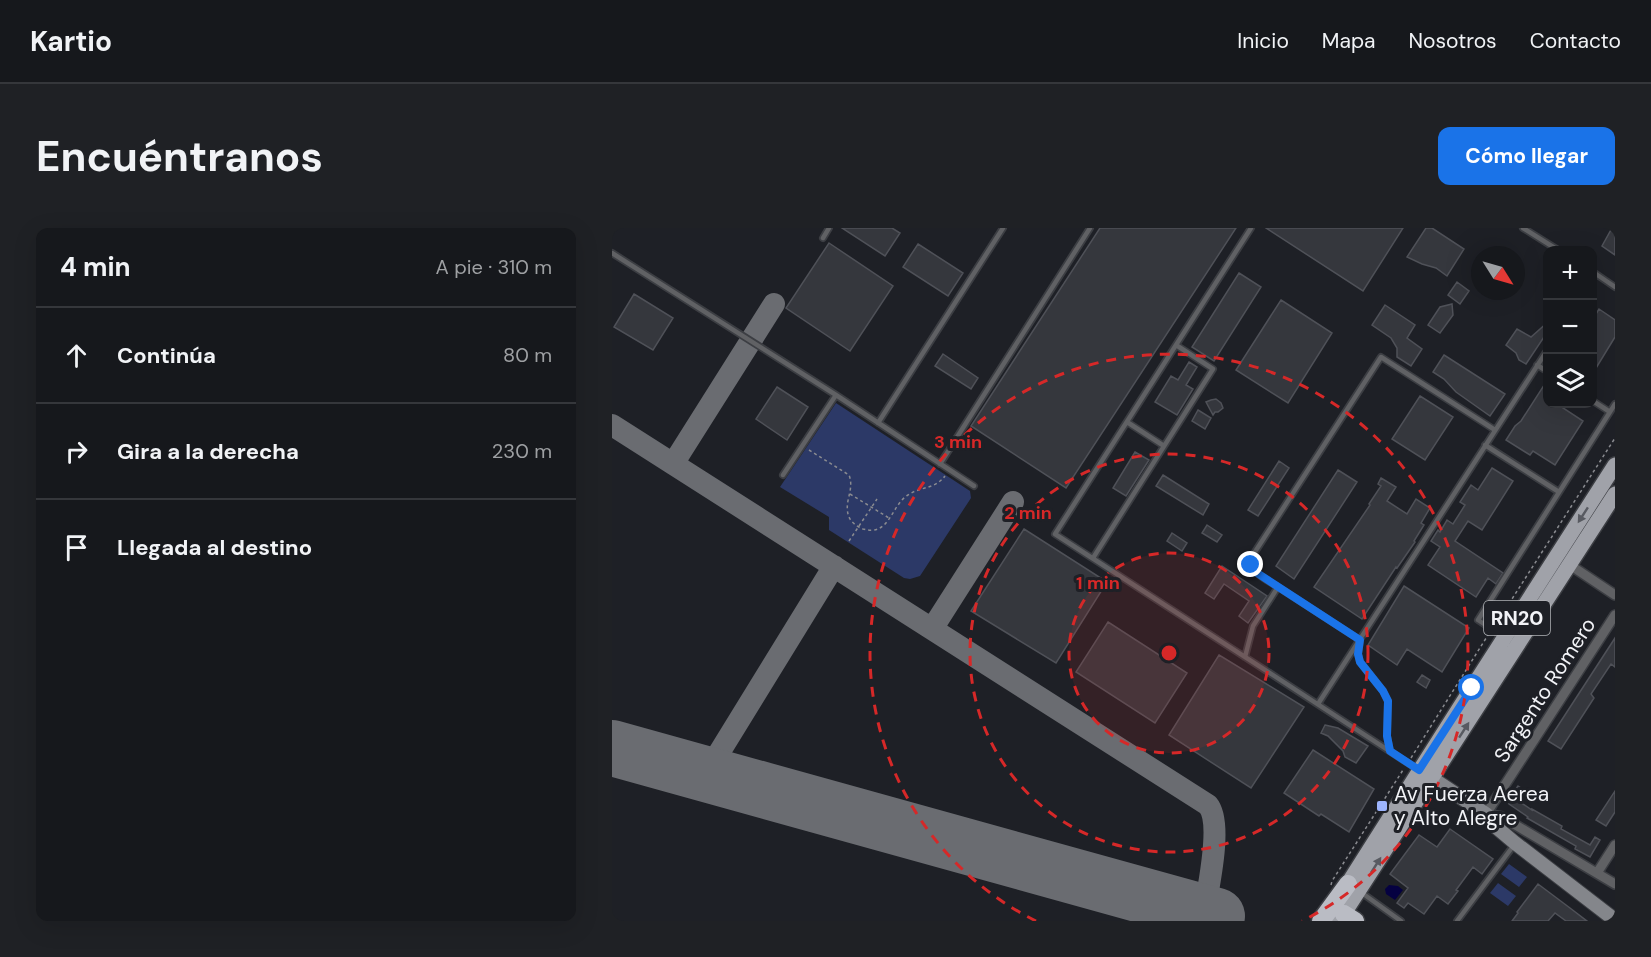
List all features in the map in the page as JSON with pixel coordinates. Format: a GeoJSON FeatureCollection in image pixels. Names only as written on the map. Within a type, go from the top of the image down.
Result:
{"type":"FeatureCollection","features":[{"type":"Feature","properties":{"kind":"highway"},"geometry":{"type":"LineString","coordinates":[[1323,921],[1346,888]]}},
{"type":"Feature","properties":{"kind":"main road","name":"RN20"},"geometry":{"type":"LineString","coordinates":[[1346,919],[1346,888],[1420,771],[1498,633],[1615,465]]}},
{"type":"Feature","properties":{"kind":"main road","name":"RN20"},"geometry":{"type":"LineString","coordinates":[[1420,771],[1569,565],[1615,494]]}},
{"type":"Feature","properties":{"kind":"main road"},"geometry":{"type":"LineString","coordinates":[[1420,771],[1486,814],[1496,827],[1515,843],[1615,920]]}},
{"type":"Feature","properties":{"kind":"street"},"geometry":{"type":"LineString","coordinates":[[1569,565],[1615,595]]}},
{"type":"Feature","properties":{"kind":"street","name":"Sargento Romero"},"geometry":{"type":"LineString","coordinates":[[1486,814],[1615,615]]}},
{"type":"Feature","properties":{"kind":"street"},"geometry":{"type":"LineString","coordinates":[[1486,814],[1502,817],[1615,884]]}},
{"type":"Feature","properties":{"kind":"street"},"geometry":{"type":"LineString","coordinates":[[1597,873],[1615,845]]}},
{"type":"Feature","properties":{"kind":"lane"},"geometry":{"type":"LineString","coordinates":[[823,238],[829,228]]}},
{"type":"Feature","properties":{"kind":"lane"},"geometry":{"type":"LineString","coordinates":[[878,423],[1003,228]]}},
{"type":"Feature","properties":{"kind":"lane"},"geometry":{"type":"LineString","coordinates":[[940,464],[1090,228]]}},
{"type":"Feature","properties":{"kind":"lane"},"geometry":{"type":"LineString","coordinates":[[1251,228],[1055,534],[1420,771]]}},
{"type":"Feature","properties":{"kind":"lane"},"geometry":{"type":"LineString","coordinates":[[1523,228],[1552,246]]}},
{"type":"Feature","properties":{"kind":"lane"},"geometry":{"type":"LineString","coordinates":[[612,253],[836,395],[974,486]]}},
{"type":"Feature","properties":{"kind":"lane"},"geometry":{"type":"LineString","coordinates":[[1597,277],[1615,287]]}},
{"type":"Feature","properties":{"kind":"lane"},"geometry":{"type":"LineString","coordinates":[[1093,558],[1213,369],[1176,345]]}},
{"type":"Feature","properties":{"kind":"lane"},"geometry":{"type":"LineString","coordinates":[[1318,704],[1545,354]]}},
{"type":"Feature","properties":{"kind":"lane"},"geometry":{"type":"LineString","coordinates":[[1360,640],[1254,571],[1251,558],[1381,357],[1495,430]]}},
{"type":"Feature","properties":{"kind":"lane"},"geometry":{"type":"LineString","coordinates":[[1537,365],[1543,369]]}},
{"type":"Feature","properties":{"kind":"lane"},"geometry":{"type":"LineString","coordinates":[[783,475],[836,395]]}},
{"type":"Feature","properties":{"kind":"lane"},"geometry":{"type":"LineString","coordinates":[[1597,404],[1610,412]]}},
{"type":"Feature","properties":{"kind":"lane"},"geometry":{"type":"LineString","coordinates":[[1498,633],[1478,620],[1615,404]]}},
{"type":"Feature","properties":{"kind":"lane"},"geometry":{"type":"LineString","coordinates":[[1127,422],[1164,446]]}},
{"type":"Feature","properties":{"kind":"lane"},"geometry":{"type":"LineString","coordinates":[[1485,445],[1559,492]]}},
{"type":"Feature","properties":{"kind":"lane"},"geometry":{"type":"LineString","coordinates":[[1245,657],[1253,626],[1278,587]]}},
{"type":"Feature","properties":{"kind":"lane"},"geometry":{"type":"LineString","coordinates":[[1360,640],[1358,654],[1360,662],[1388,701],[1387,736],[1390,751]]}},
{"type":"Feature","properties":{"kind":"lane"},"geometry":{"type":"LineString","coordinates":[[1457,921],[1515,843]]}},
{"type":"Feature","properties":{"kind":"lane"},"geometry":{"type":"LineString","coordinates":[[1346,888],[1401,921]]}},
{"type":"Feature","properties":{"kind":"path"},"geometry":{"type":"LineString","coordinates":[[1346,888],[1332,881],[1420,771],[1498,633],[1615,438]]}},
{"type":"Feature","properties":{"kind":"path"},"geometry":{"type":"LineString","coordinates":[[802,446],[849,475],[852,487],[847,501],[849,516],[858,527],[865,530],[879,528],[890,519],[901,500],[939,483],[948,470]]}},
{"type":"Feature","properties":{"kind":"path"},"geometry":{"type":"LineString","coordinates":[[850,494],[890,519]]}},
{"type":"Feature","properties":{"kind":"path"},"geometry":{"type":"LineString","coordinates":[[849,541],[877,499]]}},
{"type":"Feature","properties":{"kind":"shaded area"},"geometry":{"type":"Polygon","coordinates":[[[836,403],[970,491],[971,498],[920,576],[904,578],[829,530],[829,517],[780,487],[836,403]]]}},
{"type":"Feature","properties":{"kind":"shaded area"},"geometry":{"type":"Polygon","coordinates":[[[1509,864],[1527,877],[1519,887],[1501,874],[1509,864]]]}},
{"type":"Feature","properties":{"kind":"shaded area"},"geometry":{"type":"Polygon","coordinates":[[[1498,883],[1516,896],[1508,906],[1490,893],[1498,883]]]}},
{"type":"Feature","properties":{"kind":"shaded area"},"geometry":{"type":"Polygon","coordinates":[[[1389,885],[1398,886],[1403,890],[1395,900],[1386,894],[1385,889],[1389,885]]]}},
{"type":"Feature","properties":{"kind":"building"},"geometry":{"type":"Polygon","coordinates":[[[842,228],[892,228],[900,233],[885,256],[842,228]]]}},
{"type":"Feature","properties":{"kind":"building"},"geometry":{"type":"Polygon","coordinates":[[[1100,228],[1236,228],[1066,488],[971,426],[1100,228]]]}},
{"type":"Feature","properties":{"kind":"building"},"geometry":{"type":"Polygon","coordinates":[[[1266,228],[1403,228],[1363,291],[1266,228]]]}},
{"type":"Feature","properties":{"kind":"building"},"geometry":{"type":"Polygon","coordinates":[[[1426,228],[1432,228],[1464,249],[1447,276],[1436,268],[1407,257],[1426,228]]]}},
{"type":"Feature","properties":{"kind":"building"},"geometry":{"type":"Polygon","coordinates":[[[1612,228],[1615,228],[1615,255],[1602,246],[1612,228]]]}},
{"type":"Feature","properties":{"kind":"building"},"geometry":{"type":"Polygon","coordinates":[[[829,243],[893,286],[850,351],[786,308],[829,243]]]}},
{"type":"Feature","properties":{"kind":"building"},"geometry":{"type":"Polygon","coordinates":[[[918,244],[963,273],[948,296],[903,267],[918,244]]]}},
{"type":"Feature","properties":{"kind":"building"},"geometry":{"type":"Polygon","coordinates":[[[1239,273],[1261,287],[1214,361],[1192,347],[1239,273]]]}},
{"type":"Feature","properties":{"kind":"building"},"geometry":{"type":"Polygon","coordinates":[[[1457,282],[1469,291],[1460,304],[1448,295],[1457,282]]]}},
{"type":"Feature","properties":{"kind":"building"},"geometry":{"type":"Polygon","coordinates":[[[634,294],[673,318],[653,350],[614,327],[634,294]]]}},
{"type":"Feature","properties":{"kind":"building"},"geometry":{"type":"Polygon","coordinates":[[[1281,300],[1332,333],[1288,403],[1236,370],[1281,300]]]}},
{"type":"Feature","properties":{"kind":"building"},"geometry":{"type":"Polygon","coordinates":[[[1452,304],[1453,315],[1440,333],[1428,325],[1440,307],[1452,304]]]}},
{"type":"Feature","properties":{"kind":"building"},"geometry":{"type":"Polygon","coordinates":[[[1385,305],[1415,325],[1407,338],[1422,349],[1411,366],[1397,357],[1397,348],[1391,338],[1372,325],[1385,305]]]}},
{"type":"Feature","properties":{"kind":"building"},"geometry":{"type":"Polygon","coordinates":[[[1599,309],[1615,320],[1615,337],[1597,366],[1597,354],[1597,312],[1599,309]]]}},
{"type":"Feature","properties":{"kind":"building"},"geometry":{"type":"Polygon","coordinates":[[[1543,326],[1543,338],[1526,364],[1519,360],[1516,353],[1506,345],[1517,329],[1531,337],[1543,326]]]}},
{"type":"Feature","properties":{"kind":"building"},"geometry":{"type":"Polygon","coordinates":[[[943,354],[978,378],[971,389],[935,366],[943,354]]]}},
{"type":"Feature","properties":{"kind":"building"},"geometry":{"type":"Polygon","coordinates":[[[1444,355],[1505,394],[1490,416],[1433,372],[1444,355]]]}},
{"type":"Feature","properties":{"kind":"building"},"geometry":{"type":"Polygon","coordinates":[[[1189,362],[1197,367],[1186,385],[1193,389],[1177,415],[1155,402],[1171,376],[1178,380],[1189,362]]]}},
{"type":"Feature","properties":{"kind":"building"},"geometry":{"type":"Polygon","coordinates":[[[777,387],[808,407],[787,440],[756,419],[777,387]]]}},
{"type":"Feature","properties":{"kind":"building"},"geometry":{"type":"Polygon","coordinates":[[[1543,387],[1543,408],[1563,408],[1583,421],[1555,465],[1533,451],[1530,455],[1506,440],[1543,387]]]}},
{"type":"Feature","properties":{"kind":"building"},"geometry":{"type":"Polygon","coordinates":[[[1420,396],[1453,417],[1425,460],[1392,439],[1420,396]]]}},
{"type":"Feature","properties":{"kind":"building"},"geometry":{"type":"Polygon","coordinates":[[[1216,399],[1223,408],[1213,415],[1206,402],[1216,399]]]}},
{"type":"Feature","properties":{"kind":"building"},"geometry":{"type":"Polygon","coordinates":[[[1198,410],[1211,418],[1205,429],[1192,421],[1198,410]]]}},
{"type":"Feature","properties":{"kind":"building"},"geometry":{"type":"Polygon","coordinates":[[[1135,452],[1149,460],[1126,496],[1113,488],[1135,452]]]}},
{"type":"Feature","properties":{"kind":"building"},"geometry":{"type":"Polygon","coordinates":[[[1279,461],[1289,468],[1258,516],[1248,510],[1279,461]]]}},
{"type":"Feature","properties":{"kind":"building"},"geometry":{"type":"Polygon","coordinates":[[[1492,468],[1513,481],[1482,530],[1468,521],[1455,541],[1503,573],[1496,584],[1488,578],[1476,597],[1428,565],[1440,547],[1431,541],[1438,530],[1440,532],[1447,520],[1453,524],[1465,505],[1460,502],[1471,485],[1478,490],[1492,468]]]}},
{"type":"Feature","properties":{"kind":"building"},"geometry":{"type":"Polygon","coordinates":[[[1338,470],[1357,482],[1294,579],[1276,566],[1338,470]]]}},
{"type":"Feature","properties":{"kind":"building"},"geometry":{"type":"Polygon","coordinates":[[[1163,475],[1209,504],[1203,515],[1156,486],[1163,475]]]}},
{"type":"Feature","properties":{"kind":"building"},"geometry":{"type":"Polygon","coordinates":[[[1381,478],[1396,487],[1387,501],[1407,514],[1416,499],[1430,508],[1421,523],[1424,525],[1415,542],[1362,619],[1314,587],[1370,505],[1381,486],[1378,484],[1381,478]]]}},
{"type":"Feature","properties":{"kind":"building"},"geometry":{"type":"Polygon","coordinates":[[[1207,525],[1222,535],[1217,542],[1202,533],[1207,525]]]}},
{"type":"Feature","properties":{"kind":"building"},"geometry":{"type":"Polygon","coordinates":[[[1024,529],[1107,582],[1056,663],[971,611],[1024,529]]]}},
{"type":"Feature","properties":{"kind":"building"},"geometry":{"type":"Polygon","coordinates":[[[1172,533],[1187,543],[1182,551],[1167,541],[1172,533]]]}},
{"type":"Feature","properties":{"kind":"building"},"geometry":{"type":"Polygon","coordinates":[[[1222,566],[1267,596],[1248,623],[1239,616],[1249,601],[1224,584],[1214,599],[1205,593],[1222,566]]]}},
{"type":"Feature","properties":{"kind":"building"},"geometry":{"type":"Polygon","coordinates":[[[1404,586],[1469,628],[1442,672],[1407,649],[1397,665],[1368,645],[1404,586]]]}},
{"type":"Feature","properties":{"kind":"building"},"geometry":{"type":"Polygon","coordinates":[[[1108,622],[1187,673],[1155,723],[1076,672],[1108,622]]]}},
{"type":"Feature","properties":{"kind":"building"},"geometry":{"type":"Polygon","coordinates":[[[1615,638],[1615,667],[1611,664],[1591,694],[1594,698],[1561,749],[1548,741],[1615,638]]]}},
{"type":"Feature","properties":{"kind":"building"},"geometry":{"type":"Polygon","coordinates":[[[1219,655],[1304,707],[1251,788],[1169,735],[1219,655]]]}},
{"type":"Feature","properties":{"kind":"building"},"geometry":{"type":"Polygon","coordinates":[[[1422,675],[1430,680],[1426,688],[1417,682],[1422,675]]]}},
{"type":"Feature","properties":{"kind":"building"},"geometry":{"type":"Polygon","coordinates":[[[1325,725],[1338,728],[1368,746],[1356,763],[1345,757],[1343,751],[1328,736],[1321,733],[1325,725]]]}},
{"type":"Feature","properties":{"kind":"building"},"geometry":{"type":"Polygon","coordinates":[[[1313,750],[1374,789],[1349,832],[1284,793],[1313,750]]]}},
{"type":"Feature","properties":{"kind":"building"},"geometry":{"type":"Polygon","coordinates":[[[1518,786],[1527,792],[1520,802],[1532,810],[1562,826],[1561,829],[1590,845],[1595,837],[1600,840],[1590,857],[1575,849],[1576,846],[1527,818],[1509,804],[1507,801],[1518,786]]]}},
{"type":"Feature","properties":{"kind":"building"},"geometry":{"type":"Polygon","coordinates":[[[1615,791],[1615,812],[1606,826],[1596,820],[1615,791]]]}},
{"type":"Feature","properties":{"kind":"building"},"geometry":{"type":"Polygon","coordinates":[[[1450,829],[1493,859],[1482,874],[1473,867],[1448,904],[1437,896],[1424,914],[1408,903],[1404,908],[1397,903],[1408,888],[1390,874],[1419,835],[1437,847],[1450,829]]]}},
{"type":"Feature","properties":{"kind":"building"},"geometry":{"type":"Polygon","coordinates":[[[1538,884],[1587,921],[1566,921],[1555,913],[1548,921],[1512,921],[1538,884]]]}},
{"type":"Feature","properties":{"kind":"taxiway"},"geometry":{"type":"LineString","coordinates":[[673,464],[774,304]]}},
{"type":"Feature","properties":{"kind":"taxiway"},"geometry":{"type":"LineString","coordinates":[[612,425],[1208,805],[1212,814],[1214,841],[1204,913]]}},
{"type":"Feature","properties":{"kind":"taxiway"},"geometry":{"type":"LineString","coordinates":[[932,629],[1013,502]]}},
{"type":"Feature","properties":{"kind":"taxiway"},"geometry":{"type":"LineString","coordinates":[[706,774],[834,566]]}},
{"type":"Feature","properties":{"kind":"runway"},"geometry":{"type":"LineString","coordinates":[[612,748],[1217,916]]}},
{"type":"Feature","properties":{"kind":"place","name":"Av Fuerza Aerea y Alto Alegre"},"geometry":{"type":"Point","coordinates":[1382,806]}},
{"type":"Feature","properties":{"kind":"route"},"geometry":{"type":"LineString","coordinates":[[1251,565],[1254,571],[1360,640],[1358,654],[1360,662],[1388,701],[1387,736],[1390,751],[1419,770],[1472,688]]}}]}
